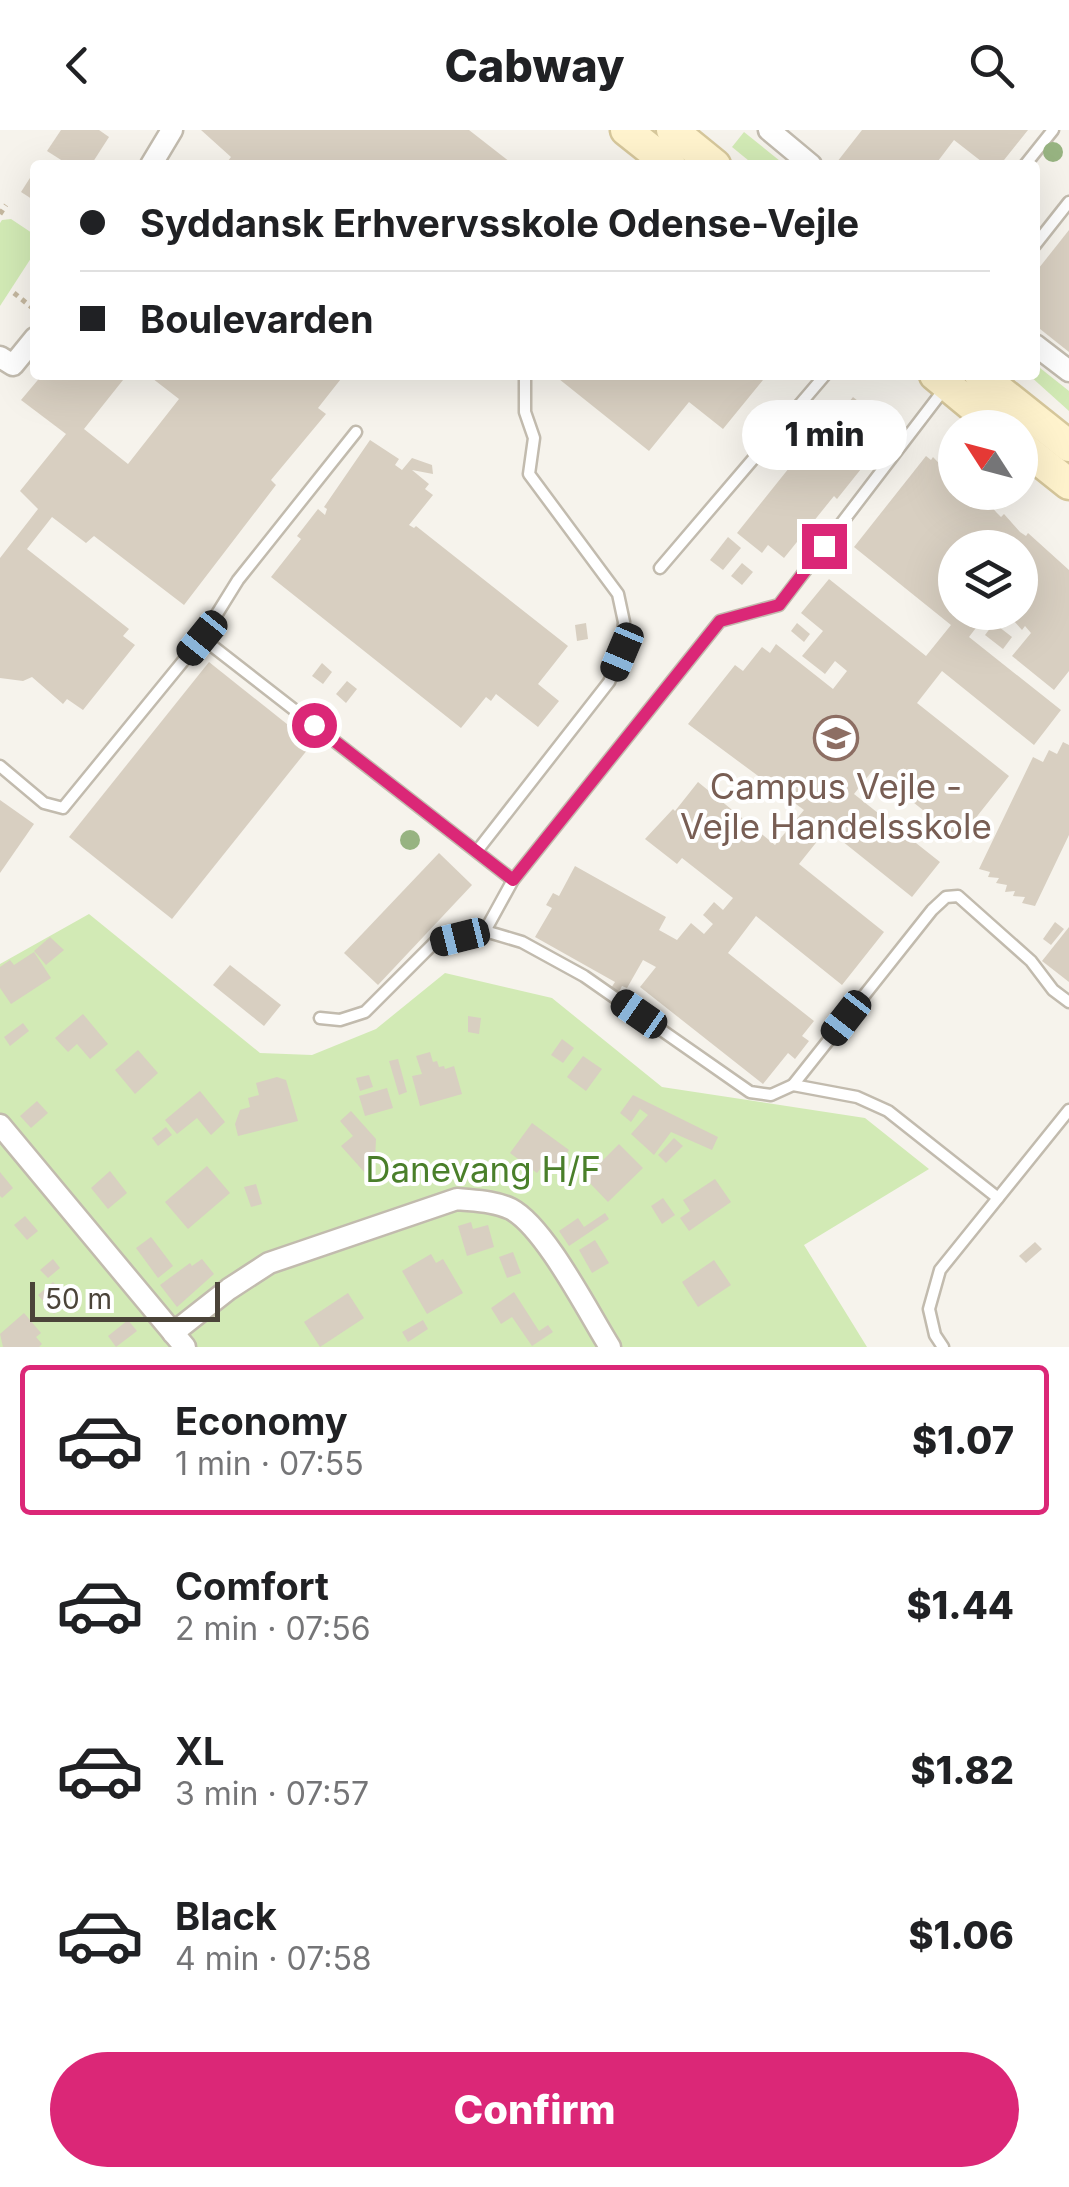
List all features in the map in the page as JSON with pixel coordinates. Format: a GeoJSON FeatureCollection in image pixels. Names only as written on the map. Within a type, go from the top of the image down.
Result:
{"type":"FeatureCollection","features":[{"type":"Feature","properties":{"kind":"main road"},"geometry":{"type":"LineString","coordinates":[[626,130],[664,160]]}},
{"type":"Feature","properties":{"kind":"main road"},"geometry":{"type":"LineString","coordinates":[[672,130],[699,160]]}},
{"type":"Feature","properties":{"kind":"main road"},"geometry":{"type":"LineString","coordinates":[[948,380],[980,410]]}},
{"type":"Feature","properties":{"kind":"main road"},"geometry":{"type":"LineString","coordinates":[[986,380],[1069,446]]}},
{"type":"Feature","properties":{"kind":"main road"},"geometry":{"type":"LineString","coordinates":[[1038,459],[1069,484]]}},
{"type":"Feature","properties":{"kind":"street"},"geometry":{"type":"LineString","coordinates":[[155,160],[172,130]]}},
{"type":"Feature","properties":{"kind":"street"},"geometry":{"type":"LineString","coordinates":[[769,130],[805,160]]}},
{"type":"Feature","properties":{"kind":"street"},"geometry":{"type":"LineString","coordinates":[[0,357],[13,365],[30,344]]}},
{"type":"Feature","properties":{"kind":"street"},"geometry":{"type":"LineString","coordinates":[[1040,349],[1069,371]]}},
{"type":"Feature","properties":{"kind":"street"},"geometry":{"type":"LineString","coordinates":[[0,1125],[179,1340],[228,1289],[269,1263],[457,1199],[490,1202],[512,1210],[536,1228],[610,1347]]}},
{"type":"Feature","properties":{"kind":"lane"},"geometry":{"type":"LineString","coordinates":[[1029,160],[1053,130]]}},
{"type":"Feature","properties":{"kind":"lane"},"geometry":{"type":"LineString","coordinates":[[1040,239],[1069,202]]}},
{"type":"Feature","properties":{"kind":"lane"},"geometry":{"type":"LineString","coordinates":[[477,852],[609,682],[622,652],[624,622],[618,594],[529,474],[534,438],[525,412],[525,380]]}},
{"type":"Feature","properties":{"kind":"lane"},"geometry":{"type":"LineString","coordinates":[[660,568],[821,380]]}},
{"type":"Feature","properties":{"kind":"lane"},"geometry":{"type":"LineString","coordinates":[[486,931],[513,880],[720,621],[779,605],[945,380]]}},
{"type":"Feature","properties":{"kind":"lane"},"geometry":{"type":"LineString","coordinates":[[0,766],[44,803],[63,808],[202,638],[238,580],[356,432]]}},
{"type":"Feature","properties":{"kind":"lane"},"geometry":{"type":"LineString","coordinates":[[202,638],[513,880]]}},
{"type":"Feature","properties":{"kind":"lane"},"geometry":{"type":"LineString","coordinates":[[320,1018],[340,1020],[365,1012],[434,943],[486,931],[522,942],[584,976],[750,1092],[771,1096],[793,1085],[946,896],[958,896],[1069,1002]]}},
{"type":"Feature","properties":{"kind":"lane"},"geometry":{"type":"LineString","coordinates":[[793,1085],[857,1097],[888,1112],[998,1198]]}},
{"type":"Feature","properties":{"kind":"lane"},"geometry":{"type":"LineString","coordinates":[[942,1347],[929,1310],[940,1270],[1069,1110]]}},
{"type":"Feature","properties":{"kind":"path"},"geometry":{"type":"LineString","coordinates":[[0,214],[6,206]]}},
{"type":"Feature","properties":{"kind":"path"},"geometry":{"type":"LineString","coordinates":[[14,293],[30,306]]}},
{"type":"Feature","properties":{"kind":"green space"},"geometry":{"type":"Polygon","coordinates":[[[744,132],[779,160],[748,160],[732,147],[744,132]]]}},
{"type":"Feature","properties":{"kind":"green space"},"geometry":{"type":"Polygon","coordinates":[[[11,219],[30,232],[30,260],[0,306],[0,223],[11,219]]]}},
{"type":"Feature","properties":{"kind":"green space"},"geometry":{"type":"Polygon","coordinates":[[[1040,368],[1069,391],[1069,411],[1035,380],[1040,380],[1040,368]]]}},
{"type":"Feature","properties":{"kind":"green space","name":"Danevang H/F"},"geometry":{"type":"Polygon","coordinates":[[[89,914],[260,1053],[312,1055],[376,1029],[445,973],[552,998],[662,1087],[865,1118],[929,1169],[804,1245],[867,1347],[0,1347],[0,964],[89,914]]]}},
{"type":"Feature","properties":{"kind":"building"},"geometry":{"type":"Polygon","coordinates":[[[61,130],[99,130],[109,137],[94,160],[61,160],[47,151],[61,130]]]}},
{"type":"Feature","properties":{"kind":"building"},"geometry":{"type":"Polygon","coordinates":[[[201,130],[469,130],[508,160],[229,160],[231,157],[201,130]]]}},
{"type":"Feature","properties":{"kind":"building"},"geometry":{"type":"Polygon","coordinates":[[[862,130],[1028,130],[1004,160],[980,160],[954,140],[939,160],[839,160],[862,130]]]}},
{"type":"Feature","properties":{"kind":"building"},"geometry":{"type":"Polygon","coordinates":[[[30,178],[30,198],[21,192],[30,178]]]}},
{"type":"Feature","properties":{"kind":"building"},"geometry":{"type":"Polygon","coordinates":[[[1069,230],[1069,352],[1040,329],[1040,267],[1069,230]]]}},
{"type":"Feature","properties":{"kind":"building"},"geometry":{"type":"Polygon","coordinates":[[[38,380],[123,380],[84,429],[128,464],[179,399],[154,380],[340,380],[318,408],[326,414],[271,480],[276,485],[184,605],[94,536],[86,543],[52,517],[27,549],[129,629],[123,636],[135,645],[83,710],[67,699],[63,704],[32,677],[23,681],[0,678],[0,558],[38,509],[20,491],[66,434],[21,400],[38,380]]]}},
{"type":"Feature","properties":{"kind":"building"},"geometry":{"type":"Polygon","coordinates":[[[560,380],[763,380],[723,429],[689,402],[649,451],[560,380]]]}},
{"type":"Feature","properties":{"kind":"building"},"geometry":{"type":"Polygon","coordinates":[[[853,397],[893,429],[784,558],[768,545],[762,553],[737,533],[853,397]]]}},
{"type":"Feature","properties":{"kind":"building"},"geometry":{"type":"Polygon","coordinates":[[[370,440],[399,459],[395,465],[402,470],[412,458],[432,465],[433,474],[412,470],[429,484],[425,489],[433,495],[409,525],[416,526],[568,646],[538,684],[559,701],[538,727],[496,694],[491,701],[486,697],[461,728],[271,577],[301,539],[297,536],[318,509],[325,515],[324,507],[370,440]]]}},
{"type":"Feature","properties":{"kind":"building"},"geometry":{"type":"Polygon","coordinates":[[[926,456],[938,462],[938,510],[995,510],[1001,517],[1004,514],[1018,530],[938,530],[938,615],[854,547],[926,456]]]}},
{"type":"Feature","properties":{"kind":"building"},"geometry":{"type":"Polygon","coordinates":[[[728,537],[741,548],[723,570],[710,560],[728,537]]]}},
{"type":"Feature","properties":{"kind":"building"},"geometry":{"type":"Polygon","coordinates":[[[1038,542],[1069,570],[1069,671],[1054,690],[1012,656],[1031,633],[1028,630],[1038,630],[1038,542]]]}},
{"type":"Feature","properties":{"kind":"building"},"geometry":{"type":"Polygon","coordinates":[[[742,563],[753,572],[742,585],[731,576],[742,563]]]}},
{"type":"Feature","properties":{"kind":"building"},"geometry":{"type":"Polygon","coordinates":[[[829,579],[926,656],[947,630],[974,630],[969,637],[1061,710],[1034,745],[942,671],[917,703],[1009,776],[959,839],[873,770],[854,794],[940,862],[912,897],[827,829],[799,864],[884,932],[842,985],[756,916],[728,953],[814,1021],[802,1036],[809,1041],[795,1059],[788,1053],[763,1084],[640,987],[656,967],[643,960],[627,988],[622,986],[619,992],[611,988],[615,982],[535,937],[552,908],[546,905],[553,893],[559,896],[575,866],[666,917],[659,930],[677,940],[691,923],[704,934],[713,924],[703,915],[714,902],[723,910],[733,898],[682,858],[677,864],[645,839],[698,782],[775,845],[804,810],[688,724],[735,665],[743,671],[762,647],[770,653],[776,644],[833,689],[847,671],[835,661],[825,674],[802,656],[823,631],[801,613],[829,579]]]}},
{"type":"Feature","properties":{"kind":"building"},"geometry":{"type":"Polygon","coordinates":[[[586,623],[588,639],[577,641],[575,625],[586,623]]]}},
{"type":"Feature","properties":{"kind":"building"},"geometry":{"type":"Polygon","coordinates":[[[797,623],[810,634],[804,642],[791,631],[797,623]]]}},
{"type":"Feature","properties":{"kind":"building"},"geometry":{"type":"Polygon","coordinates":[[[989,630],[1003,630],[1012,637],[1003,649],[985,635],[989,630]]]}},
{"type":"Feature","properties":{"kind":"building"},"geometry":{"type":"Polygon","coordinates":[[[209,662],[312,744],[172,919],[69,837],[209,662]]]}},
{"type":"Feature","properties":{"kind":"building"},"geometry":{"type":"Polygon","coordinates":[[[322,663],[332,672],[323,684],[312,676],[322,663]]]}},
{"type":"Feature","properties":{"kind":"building"},"geometry":{"type":"Polygon","coordinates":[[[347,681],[357,689],[346,703],[336,694],[347,681]]]}},
{"type":"Feature","properties":{"kind":"building"},"geometry":{"type":"Polygon","coordinates":[[[1063,742],[1069,745],[1069,835],[1035,906],[1022,903],[1025,897],[1013,896],[1015,891],[1005,892],[1007,885],[996,883],[999,878],[988,877],[990,872],[979,869],[1033,757],[1043,762],[1049,750],[1057,754],[1063,742]]]}},
{"type":"Feature","properties":{"kind":"building"},"geometry":{"type":"Polygon","coordinates":[[[0,800],[34,824],[0,873],[0,800]]]}},
{"type":"Feature","properties":{"kind":"building"},"geometry":{"type":"Polygon","coordinates":[[[439,853],[472,885],[378,985],[344,953],[439,853]]]}},
{"type":"Feature","properties":{"kind":"building"},"geometry":{"type":"Polygon","coordinates":[[[1055,922],[1064,929],[1051,945],[1043,939],[1055,922]]]}},
{"type":"Feature","properties":{"kind":"building"},"geometry":{"type":"Polygon","coordinates":[[[1069,927],[1069,982],[1042,961],[1069,927]]]}},
{"type":"Feature","properties":{"kind":"building"},"geometry":{"type":"Polygon","coordinates":[[[50,937],[64,950],[46,965],[34,951],[50,937]]]}},
{"type":"Feature","properties":{"kind":"building"},"geometry":{"type":"Polygon","coordinates":[[[34,952],[51,978],[11,1004],[0,988],[0,967],[10,960],[14,965],[34,952]]]}},
{"type":"Feature","properties":{"kind":"building"},"geometry":{"type":"Polygon","coordinates":[[[230,965],[281,1005],[264,1026],[213,985],[230,965]]]}},
{"type":"Feature","properties":{"kind":"building"},"geometry":{"type":"Polygon","coordinates":[[[83,1014],[108,1044],[90,1059],[77,1044],[68,1052],[55,1038],[83,1014]]]}},
{"type":"Feature","properties":{"kind":"building"},"geometry":{"type":"Polygon","coordinates":[[[468,1016],[481,1018],[479,1034],[468,1032],[468,1016]]]}},
{"type":"Feature","properties":{"kind":"building"},"geometry":{"type":"Polygon","coordinates":[[[23,1023],[29,1031],[10,1046],[4,1037],[23,1023]]]}},
{"type":"Feature","properties":{"kind":"building"},"geometry":{"type":"Polygon","coordinates":[[[562,1039],[574,1048],[563,1063],[551,1055],[562,1039]]]}},
{"type":"Feature","properties":{"kind":"building"},"geometry":{"type":"Polygon","coordinates":[[[138,1050],[158,1073],[135,1094],[115,1070],[138,1050]]]}},
{"type":"Feature","properties":{"kind":"building"},"geometry":{"type":"Polygon","coordinates":[[[430,1052],[439,1067],[454,1066],[462,1094],[420,1106],[412,1076],[422,1074],[416,1056],[430,1052]]]}},
{"type":"Feature","properties":{"kind":"building"},"geometry":{"type":"Polygon","coordinates":[[[583,1056],[602,1069],[586,1091],[567,1077],[583,1056]]]}},
{"type":"Feature","properties":{"kind":"building"},"geometry":{"type":"Polygon","coordinates":[[[398,1059],[407,1092],[399,1095],[389,1061],[398,1059]]]}},
{"type":"Feature","properties":{"kind":"building"},"geometry":{"type":"Polygon","coordinates":[[[369,1075],[373,1087],[360,1091],[356,1078],[369,1075]]]}},
{"type":"Feature","properties":{"kind":"building"},"geometry":{"type":"Polygon","coordinates":[[[277,1077],[286,1080],[298,1121],[238,1136],[235,1124],[240,1110],[250,1107],[248,1098],[259,1095],[256,1083],[277,1077]]]}},
{"type":"Feature","properties":{"kind":"building"},"geometry":{"type":"Polygon","coordinates":[[[387,1088],[393,1108],[365,1116],[359,1096],[387,1088]]]}},
{"type":"Feature","properties":{"kind":"building"},"geometry":{"type":"Polygon","coordinates":[[[200,1091],[225,1122],[211,1135],[197,1118],[177,1134],[165,1120],[200,1091]]]}},
{"type":"Feature","properties":{"kind":"building"},"geometry":{"type":"Polygon","coordinates":[[[633,1095],[718,1137],[712,1150],[671,1132],[654,1155],[631,1134],[648,1115],[640,1109],[631,1122],[620,1113],[633,1095]]]}},
{"type":"Feature","properties":{"kind":"building"},"geometry":{"type":"Polygon","coordinates":[[[37,1101],[48,1113],[31,1128],[20,1116],[37,1101]]]}},
{"type":"Feature","properties":{"kind":"building"},"geometry":{"type":"Polygon","coordinates":[[[351,1111],[376,1139],[374,1183],[341,1146],[353,1136],[340,1121],[351,1111]]]}},
{"type":"Feature","properties":{"kind":"building"},"geometry":{"type":"Polygon","coordinates":[[[532,1123],[569,1150],[554,1171],[544,1164],[537,1173],[510,1153],[532,1123]]]}},
{"type":"Feature","properties":{"kind":"building"},"geometry":{"type":"Polygon","coordinates":[[[166,1127],[172,1135],[158,1146],[152,1138],[166,1127]]]}},
{"type":"Feature","properties":{"kind":"building"},"geometry":{"type":"Polygon","coordinates":[[[674,1138],[683,1146],[666,1163],[658,1155],[674,1138]]]}},
{"type":"Feature","properties":{"kind":"building"},"geometry":{"type":"Polygon","coordinates":[[[619,1144],[643,1168],[608,1202],[585,1178],[619,1144]]]}},
{"type":"Feature","properties":{"kind":"building"},"geometry":{"type":"Polygon","coordinates":[[[207,1166],[230,1193],[188,1229],[165,1202],[207,1166]]]}},
{"type":"Feature","properties":{"kind":"building"},"geometry":{"type":"Polygon","coordinates":[[[110,1171],[127,1193],[108,1209],[91,1188],[110,1171]]]}},
{"type":"Feature","properties":{"kind":"building"},"geometry":{"type":"Polygon","coordinates":[[[0,1172],[13,1188],[2,1198],[0,1196],[0,1172]]]}},
{"type":"Feature","properties":{"kind":"building"},"geometry":{"type":"Polygon","coordinates":[[[715,1179],[731,1202],[689,1231],[680,1218],[690,1211],[683,1200],[715,1179]]]}},
{"type":"Feature","properties":{"kind":"building"},"geometry":{"type":"Polygon","coordinates":[[[256,1184],[262,1204],[251,1207],[244,1187],[256,1184]]]}},
{"type":"Feature","properties":{"kind":"building"},"geometry":{"type":"Polygon","coordinates":[[[663,1198],[675,1215],[662,1224],[651,1206],[663,1198]]]}},
{"type":"Feature","properties":{"kind":"building"},"geometry":{"type":"Polygon","coordinates":[[[605,1213],[609,1219],[569,1246],[559,1231],[578,1218],[584,1227],[605,1213]]]}},
{"type":"Feature","properties":{"kind":"building"},"geometry":{"type":"Polygon","coordinates":[[[25,1216],[38,1231],[27,1240],[14,1225],[25,1216]]]}},
{"type":"Feature","properties":{"kind":"building"},"geometry":{"type":"Polygon","coordinates":[[[471,1222],[473,1229],[488,1225],[494,1247],[467,1256],[458,1226],[471,1222]]]}},
{"type":"Feature","properties":{"kind":"building"},"geometry":{"type":"Polygon","coordinates":[[[151,1237],[173,1266],[158,1278],[136,1248],[151,1237]]]}},
{"type":"Feature","properties":{"kind":"building"},"geometry":{"type":"Polygon","coordinates":[[[595,1240],[609,1263],[592,1273],[579,1250],[595,1240]]]}},
{"type":"Feature","properties":{"kind":"building"},"geometry":{"type":"Polygon","coordinates":[[[1035,1242],[1042,1249],[1026,1263],[1019,1256],[1035,1242]]]}},
{"type":"Feature","properties":{"kind":"building"},"geometry":{"type":"Polygon","coordinates":[[[513,1252],[521,1273],[507,1278],[499,1257],[513,1252]]]}},
{"type":"Feature","properties":{"kind":"building"},"geometry":{"type":"Polygon","coordinates":[[[431,1254],[436,1263],[443,1259],[463,1293],[427,1314],[402,1271],[431,1254]]]}},
{"type":"Feature","properties":{"kind":"building"},"geometry":{"type":"Polygon","coordinates":[[[53,1259],[60,1268],[48,1278],[40,1270],[53,1259]]]}},
{"type":"Feature","properties":{"kind":"building"},"geometry":{"type":"Polygon","coordinates":[[[202,1259],[214,1274],[177,1307],[160,1285],[202,1259]]]}},
{"type":"Feature","properties":{"kind":"building"},"geometry":{"type":"Polygon","coordinates":[[[714,1260],[731,1285],[698,1307],[682,1282],[714,1260]]]}},
{"type":"Feature","properties":{"kind":"building"},"geometry":{"type":"Polygon","coordinates":[[[53,1282],[71,1300],[54,1314],[38,1295],[53,1282]]]}},
{"type":"Feature","properties":{"kind":"building"},"geometry":{"type":"Polygon","coordinates":[[[514,1292],[539,1331],[548,1325],[553,1332],[532,1346],[512,1317],[501,1324],[491,1308],[514,1292]]]}},
{"type":"Feature","properties":{"kind":"building"},"geometry":{"type":"Polygon","coordinates":[[[348,1293],[364,1318],[320,1347],[304,1322],[348,1293]]]}},
{"type":"Feature","properties":{"kind":"building"},"geometry":{"type":"Polygon","coordinates":[[[24,1313],[41,1333],[36,1337],[42,1344],[3,1347],[0,1334],[24,1313]]]}},
{"type":"Feature","properties":{"kind":"building"},"geometry":{"type":"Polygon","coordinates":[[[128,1320],[137,1331],[116,1347],[108,1336],[128,1320]]]}},
{"type":"Feature","properties":{"kind":"building"},"geometry":{"type":"Polygon","coordinates":[[[423,1320],[428,1329],[408,1342],[402,1332],[423,1320]]]}},
{"type":"Feature","properties":{"kind":"place","name":"Campus Vejle - Vejle Handelsskole"},"geometry":{"type":"Point","coordinates":[836,738]}},
{"type":"Feature","properties":{"kind":"route"},"geometry":{"type":"LineString","coordinates":[[314,725],[513,880],[720,621],[779,605],[824,546]]}}]}
